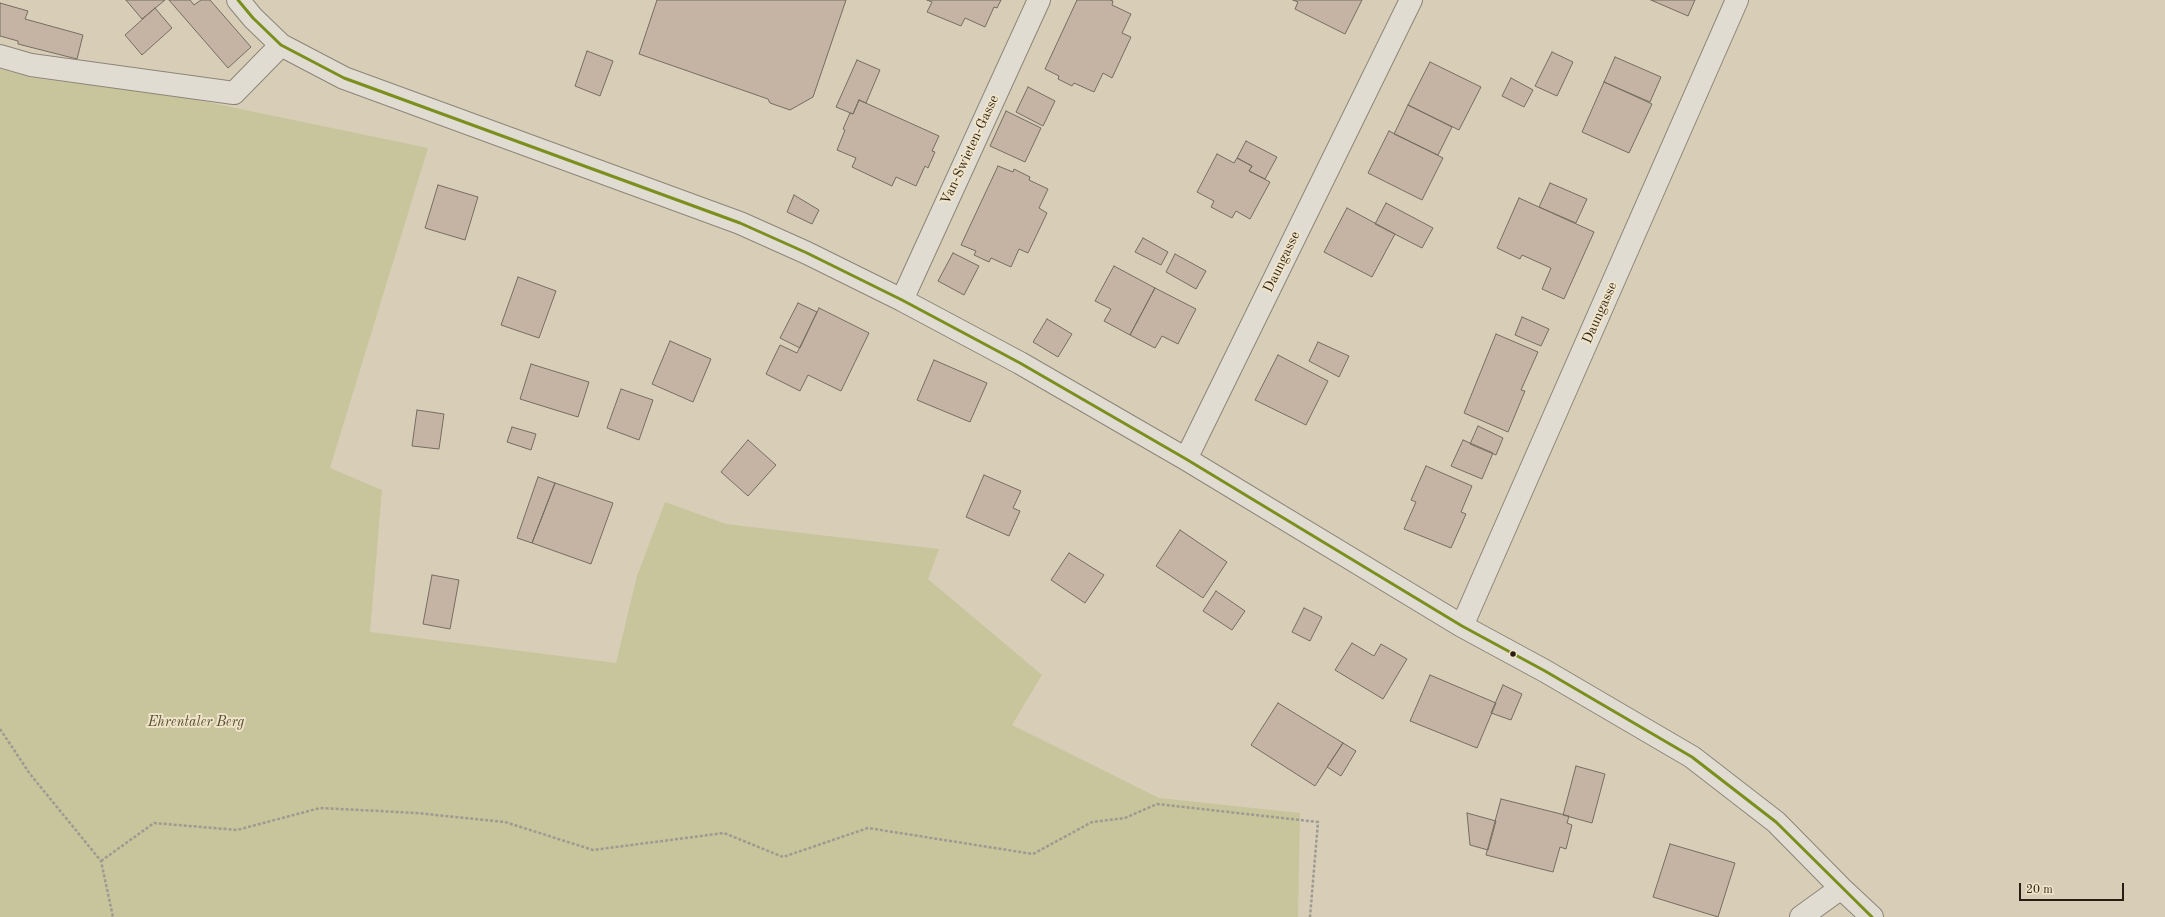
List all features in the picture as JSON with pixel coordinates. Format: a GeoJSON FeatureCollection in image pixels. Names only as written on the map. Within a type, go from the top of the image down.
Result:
{"type":"FeatureCollection","features":[{"type":"Feature","properties":{"kind":"street"},"geometry":{"type":"LineString","coordinates":[[238,0],[253,18],[280,45],[344,78],[740,223],[807,253],[902,300],[1020,363],[1186,459],[1462,626],[1545,671],[1692,757],[1776,822],[1872,917]]}},
{"type":"Feature","properties":{"kind":"street","name":"Van-Swieten-Gasse"},"geometry":{"type":"LineString","coordinates":[[902,300],[1039,0]]}},
{"type":"Feature","properties":{"kind":"street","name":"Daungasse"},"geometry":{"type":"LineString","coordinates":[[1186,459],[1411,0]]}},
{"type":"Feature","properties":{"kind":"street","name":"Daungasse"},"geometry":{"type":"LineString","coordinates":[[1462,626],[1737,0]]}},
{"type":"Feature","properties":{"kind":"street"},"geometry":{"type":"LineString","coordinates":[[0,56],[31,65],[234,92],[280,45]]}},
{"type":"Feature","properties":{"kind":"street"},"geometry":{"type":"LineString","coordinates":[[1801,917],[1841,888]]}},
{"type":"Feature","properties":{"kind":"path"},"geometry":{"type":"LineString","coordinates":[[0,729],[30,774],[101,861],[113,917]]}},
{"type":"Feature","properties":{"kind":"path"},"geometry":{"type":"LineString","coordinates":[[101,861],[154,823],[237,830],[320,808],[417,813],[505,822],[593,850],[724,833],[783,857],[868,828],[1033,854],[1092,822],[1125,818],[1157,804],[1318,822],[1310,917]]}},
{"type":"Feature","properties":{"kind":"green space","name":"Ehrentaler Berg"},"geometry":{"type":"Polygon","coordinates":[[[0,69],[33,78],[183,97],[428,148],[330,468],[382,490],[370,632],[616,663],[637,576],[665,502],[726,524],[939,549],[928,579],[1042,675],[1012,725],[1159,798],[1300,813],[1298,917],[0,917],[0,69]]]}},
{"type":"Feature","properties":{"kind":"building"},"geometry":{"type":"Polygon","coordinates":[[[126,0],[165,0],[142,19],[126,0]]]}},
{"type":"Feature","properties":{"kind":"building"},"geometry":{"type":"Polygon","coordinates":[[[169,0],[190,0],[194,5],[201,0],[210,0],[251,47],[228,68],[169,0]]]}},
{"type":"Feature","properties":{"kind":"building"},"geometry":{"type":"Polygon","coordinates":[[[657,0],[846,0],[813,97],[790,110],[770,103],[768,99],[639,54],[657,0]]]}},
{"type":"Feature","properties":{"kind":"building"},"geometry":{"type":"Polygon","coordinates":[[[927,0],[1001,0],[997,8],[994,7],[985,27],[965,18],[961,26],[927,12],[932,2],[927,0]]]}},
{"type":"Feature","properties":{"kind":"building"},"geometry":{"type":"Polygon","coordinates":[[[1077,0],[1110,0],[1113,1],[1112,5],[1131,14],[1122,33],[1131,37],[1112,78],[1103,73],[1094,92],[1074,83],[1072,86],[1058,79],[1059,76],[1045,69],[1077,0]]]}},
{"type":"Feature","properties":{"kind":"building"},"geometry":{"type":"Polygon","coordinates":[[[1293,0],[1362,0],[1345,34],[1295,9],[1298,2],[1293,0]]]}},
{"type":"Feature","properties":{"kind":"building"},"geometry":{"type":"Polygon","coordinates":[[[1651,0],[1695,0],[1688,16],[1651,0]]]}},
{"type":"Feature","properties":{"kind":"building"},"geometry":{"type":"Polygon","coordinates":[[[0,3],[28,11],[25,19],[83,35],[77,59],[18,44],[18,41],[0,36],[0,3]]]}},
{"type":"Feature","properties":{"kind":"building"},"geometry":{"type":"Polygon","coordinates":[[[155,8],[172,28],[142,55],[125,35],[155,8]]]}},
{"type":"Feature","properties":{"kind":"building"},"geometry":{"type":"Polygon","coordinates":[[[587,51],[613,61],[600,96],[575,86],[587,51]]]}},
{"type":"Feature","properties":{"kind":"building"},"geometry":{"type":"Polygon","coordinates":[[[1552,52],[1573,62],[1557,96],[1535,86],[1552,52]]]}},
{"type":"Feature","properties":{"kind":"building"},"geometry":{"type":"Polygon","coordinates":[[[1615,57],[1661,77],[1650,102],[1604,82],[1615,57]]]}},
{"type":"Feature","properties":{"kind":"building"},"geometry":{"type":"Polygon","coordinates":[[[857,60],[880,70],[866,103],[859,100],[853,114],[836,107],[857,60]]]}},
{"type":"Feature","properties":{"kind":"building"},"geometry":{"type":"Polygon","coordinates":[[[1430,62],[1481,87],[1459,130],[1408,105],[1430,62]]]}},
{"type":"Feature","properties":{"kind":"building"},"geometry":{"type":"Polygon","coordinates":[[[1511,78],[1533,90],[1524,107],[1502,96],[1511,78]]]}},
{"type":"Feature","properties":{"kind":"building"},"geometry":{"type":"Polygon","coordinates":[[[1604,82],[1652,104],[1629,153],[1582,132],[1604,82]]]}},
{"type":"Feature","properties":{"kind":"building"},"geometry":{"type":"Polygon","coordinates":[[[1028,87],[1055,101],[1043,126],[1016,112],[1028,87]]]}},
{"type":"Feature","properties":{"kind":"building"},"geometry":{"type":"Polygon","coordinates":[[[859,100],[939,136],[932,151],[935,152],[928,168],[925,166],[916,186],[896,177],[892,186],[852,167],[856,158],[837,150],[845,130],[843,129],[850,113],[853,114],[859,100]]]}},
{"type":"Feature","properties":{"kind":"building"},"geometry":{"type":"Polygon","coordinates":[[[1408,105],[1452,127],[1438,155],[1394,134],[1408,105]]]}},
{"type":"Feature","properties":{"kind":"building"},"geometry":{"type":"Polygon","coordinates":[[[1006,111],[1041,128],[1025,162],[990,146],[1006,111]]]}},
{"type":"Feature","properties":{"kind":"building"},"geometry":{"type":"Polygon","coordinates":[[[1389,131],[1443,158],[1422,200],[1368,173],[1389,131]]]}},
{"type":"Feature","properties":{"kind":"building"},"geometry":{"type":"Polygon","coordinates":[[[1246,141],[1277,157],[1265,179],[1249,171],[1252,166],[1237,158],[1246,141]]]}},
{"type":"Feature","properties":{"kind":"building"},"geometry":{"type":"Polygon","coordinates":[[[1217,154],[1234,163],[1237,158],[1252,166],[1249,171],[1270,182],[1250,219],[1236,211],[1232,218],[1211,207],[1214,201],[1197,192],[1217,154]]]}},
{"type":"Feature","properties":{"kind":"building"},"geometry":{"type":"Polygon","coordinates":[[[998,166],[1013,172],[1014,169],[1030,177],[1029,180],[1048,189],[1039,208],[1047,213],[1028,253],[1019,249],[1011,267],[991,258],[989,262],[974,255],[976,251],[961,245],[998,166]]]}},
{"type":"Feature","properties":{"kind":"building"},"geometry":{"type":"Polygon","coordinates":[[[1550,183],[1587,199],[1576,223],[1539,207],[1550,183]]]}},
{"type":"Feature","properties":{"kind":"building"},"geometry":{"type":"Polygon","coordinates":[[[438,185],[478,197],[465,240],[425,228],[438,185]]]}},
{"type":"Feature","properties":{"kind":"building"},"geometry":{"type":"Polygon","coordinates":[[[794,195],[819,210],[812,224],[787,212],[794,195]]]}},
{"type":"Feature","properties":{"kind":"building"},"geometry":{"type":"Polygon","coordinates":[[[1519,198],[1594,232],[1564,299],[1542,289],[1551,268],[1522,255],[1520,259],[1497,248],[1519,198]]]}},
{"type":"Feature","properties":{"kind":"building"},"geometry":{"type":"Polygon","coordinates":[[[1386,203],[1433,228],[1422,248],[1375,224],[1386,203]]]}},
{"type":"Feature","properties":{"kind":"building"},"geometry":{"type":"Polygon","coordinates":[[[1347,208],[1395,234],[1372,277],[1324,252],[1347,208]]]}},
{"type":"Feature","properties":{"kind":"building"},"geometry":{"type":"Polygon","coordinates":[[[1143,238],[1168,252],[1161,265],[1135,252],[1143,238]]]}},
{"type":"Feature","properties":{"kind":"building"},"geometry":{"type":"Polygon","coordinates":[[[953,253],[979,266],[964,295],[938,281],[953,253]]]}},
{"type":"Feature","properties":{"kind":"building"},"geometry":{"type":"Polygon","coordinates":[[[1175,254],[1206,271],[1196,289],[1166,272],[1175,254]]]}},
{"type":"Feature","properties":{"kind":"building"},"geometry":{"type":"Polygon","coordinates":[[[1114,266],[1155,288],[1130,335],[1104,321],[1111,309],[1095,301],[1114,266]]]}},
{"type":"Feature","properties":{"kind":"building"},"geometry":{"type":"Polygon","coordinates":[[[518,277],[556,291],[539,338],[501,325],[518,277]]]}},
{"type":"Feature","properties":{"kind":"building"},"geometry":{"type":"Polygon","coordinates":[[[1155,288],[1196,309],[1178,344],[1162,336],[1155,348],[1130,335],[1155,288]]]}},
{"type":"Feature","properties":{"kind":"building"},"geometry":{"type":"Polygon","coordinates":[[[798,303],[817,312],[800,348],[780,338],[798,303]]]}},
{"type":"Feature","properties":{"kind":"building"},"geometry":{"type":"Polygon","coordinates":[[[819,308],[869,333],[841,391],[808,375],[800,391],[766,374],[780,345],[797,353],[819,308]]]}},
{"type":"Feature","properties":{"kind":"building"},"geometry":{"type":"Polygon","coordinates":[[[1522,317],[1549,329],[1541,346],[1515,335],[1522,317]]]}},
{"type":"Feature","properties":{"kind":"building"},"geometry":{"type":"Polygon","coordinates":[[[1047,319],[1072,334],[1058,357],[1033,342],[1047,319]]]}},
{"type":"Feature","properties":{"kind":"building"},"geometry":{"type":"Polygon","coordinates":[[[1496,334],[1538,352],[1521,390],[1525,391],[1508,432],[1464,413],[1496,334]]]}},
{"type":"Feature","properties":{"kind":"building"},"geometry":{"type":"Polygon","coordinates":[[[670,341],[711,359],[693,402],[652,384],[670,341]]]}},
{"type":"Feature","properties":{"kind":"building"},"geometry":{"type":"Polygon","coordinates":[[[1318,342],[1349,356],[1339,377],[1309,361],[1318,342]]]}},
{"type":"Feature","properties":{"kind":"building"},"geometry":{"type":"Polygon","coordinates":[[[1278,355],[1328,381],[1306,425],[1255,400],[1278,355]]]}},
{"type":"Feature","properties":{"kind":"building"},"geometry":{"type":"Polygon","coordinates":[[[934,360],[987,383],[970,422],[917,400],[934,360]]]}},
{"type":"Feature","properties":{"kind":"building"},"geometry":{"type":"Polygon","coordinates":[[[531,364],[589,382],[578,417],[520,399],[531,364]]]}},
{"type":"Feature","properties":{"kind":"building"},"geometry":{"type":"Polygon","coordinates":[[[621,389],[653,400],[639,440],[607,428],[621,389]]]}},
{"type":"Feature","properties":{"kind":"building"},"geometry":{"type":"Polygon","coordinates":[[[417,410],[444,414],[439,449],[412,446],[417,410]]]}},
{"type":"Feature","properties":{"kind":"building"},"geometry":{"type":"Polygon","coordinates":[[[1478,426],[1503,438],[1496,455],[1470,444],[1478,426]]]}},
{"type":"Feature","properties":{"kind":"building"},"geometry":{"type":"Polygon","coordinates":[[[512,427],[536,434],[531,450],[507,442],[512,427]]]}},
{"type":"Feature","properties":{"kind":"building"},"geometry":{"type":"Polygon","coordinates":[[[748,440],[776,465],[748,496],[721,472],[748,440]]]}},
{"type":"Feature","properties":{"kind":"building"},"geometry":{"type":"Polygon","coordinates":[[[1463,440],[1493,453],[1482,479],[1451,466],[1463,440]]]}},
{"type":"Feature","properties":{"kind":"building"},"geometry":{"type":"Polygon","coordinates":[[[1426,466],[1472,486],[1461,512],[1466,514],[1451,548],[1404,529],[1416,502],[1411,500],[1426,466]]]}},
{"type":"Feature","properties":{"kind":"building"},"geometry":{"type":"Polygon","coordinates":[[[984,475],[1021,491],[1013,508],[1020,511],[1009,536],[966,517],[984,475]]]}},
{"type":"Feature","properties":{"kind":"building"},"geometry":{"type":"Polygon","coordinates":[[[538,477],[555,483],[532,543],[517,538],[538,477]]]}},
{"type":"Feature","properties":{"kind":"building"},"geometry":{"type":"Polygon","coordinates":[[[555,483],[613,503],[591,564],[532,543],[555,483]]]}},
{"type":"Feature","properties":{"kind":"building"},"geometry":{"type":"Polygon","coordinates":[[[1180,530],[1227,562],[1203,598],[1156,566],[1180,530]]]}},
{"type":"Feature","properties":{"kind":"building"},"geometry":{"type":"Polygon","coordinates":[[[1069,553],[1104,575],[1085,603],[1051,580],[1069,553]]]}},
{"type":"Feature","properties":{"kind":"building"},"geometry":{"type":"Polygon","coordinates":[[[432,575],[459,580],[450,629],[423,624],[432,575]]]}},
{"type":"Feature","properties":{"kind":"building"},"geometry":{"type":"Polygon","coordinates":[[[1216,591],[1245,611],[1232,630],[1203,611],[1216,591]]]}},
{"type":"Feature","properties":{"kind":"building"},"geometry":{"type":"Polygon","coordinates":[[[1304,608],[1322,617],[1310,641],[1292,632],[1304,608]]]}},
{"type":"Feature","properties":{"kind":"building"},"geometry":{"type":"Polygon","coordinates":[[[1352,643],[1374,656],[1381,644],[1407,659],[1383,699],[1335,670],[1352,643]]]}},
{"type":"Feature","properties":{"kind":"building"},"geometry":{"type":"Polygon","coordinates":[[[1430,675],[1496,703],[1477,748],[1410,721],[1430,675]]]}},
{"type":"Feature","properties":{"kind":"building"},"geometry":{"type":"Polygon","coordinates":[[[1503,685],[1522,694],[1511,720],[1491,713],[1503,685]]]}},
{"type":"Feature","properties":{"kind":"building"},"geometry":{"type":"Polygon","coordinates":[[[1278,703],[1343,743],[1315,786],[1251,745],[1278,703]]]}},
{"type":"Feature","properties":{"kind":"building"},"geometry":{"type":"Polygon","coordinates":[[[1343,743],[1356,751],[1341,776],[1327,767],[1343,743]]]}},
{"type":"Feature","properties":{"kind":"building"},"geometry":{"type":"Polygon","coordinates":[[[1576,766],[1605,774],[1592,823],[1563,815],[1576,766]]]}},
{"type":"Feature","properties":{"kind":"building"},"geometry":{"type":"Polygon","coordinates":[[[1501,799],[1569,816],[1567,823],[1572,825],[1566,849],[1560,847],[1553,872],[1486,855],[1501,799]]]}},
{"type":"Feature","properties":{"kind":"building"},"geometry":{"type":"Polygon","coordinates":[[[1467,813],[1496,821],[1488,850],[1470,845],[1467,813]]]}},
{"type":"Feature","properties":{"kind":"building"},"geometry":{"type":"Polygon","coordinates":[[[1670,844],[1735,863],[1718,917],[1653,897],[1670,844]]]}},
{"type":"Feature","properties":{"kind":"transit line"},"geometry":{"type":"LineString","coordinates":[[238,0],[253,18],[281,45],[344,78],[740,223],[807,253],[902,300],[1020,363],[1186,459],[1462,626],[1545,671],[1692,757],[1776,822],[1872,917]]}}]}
